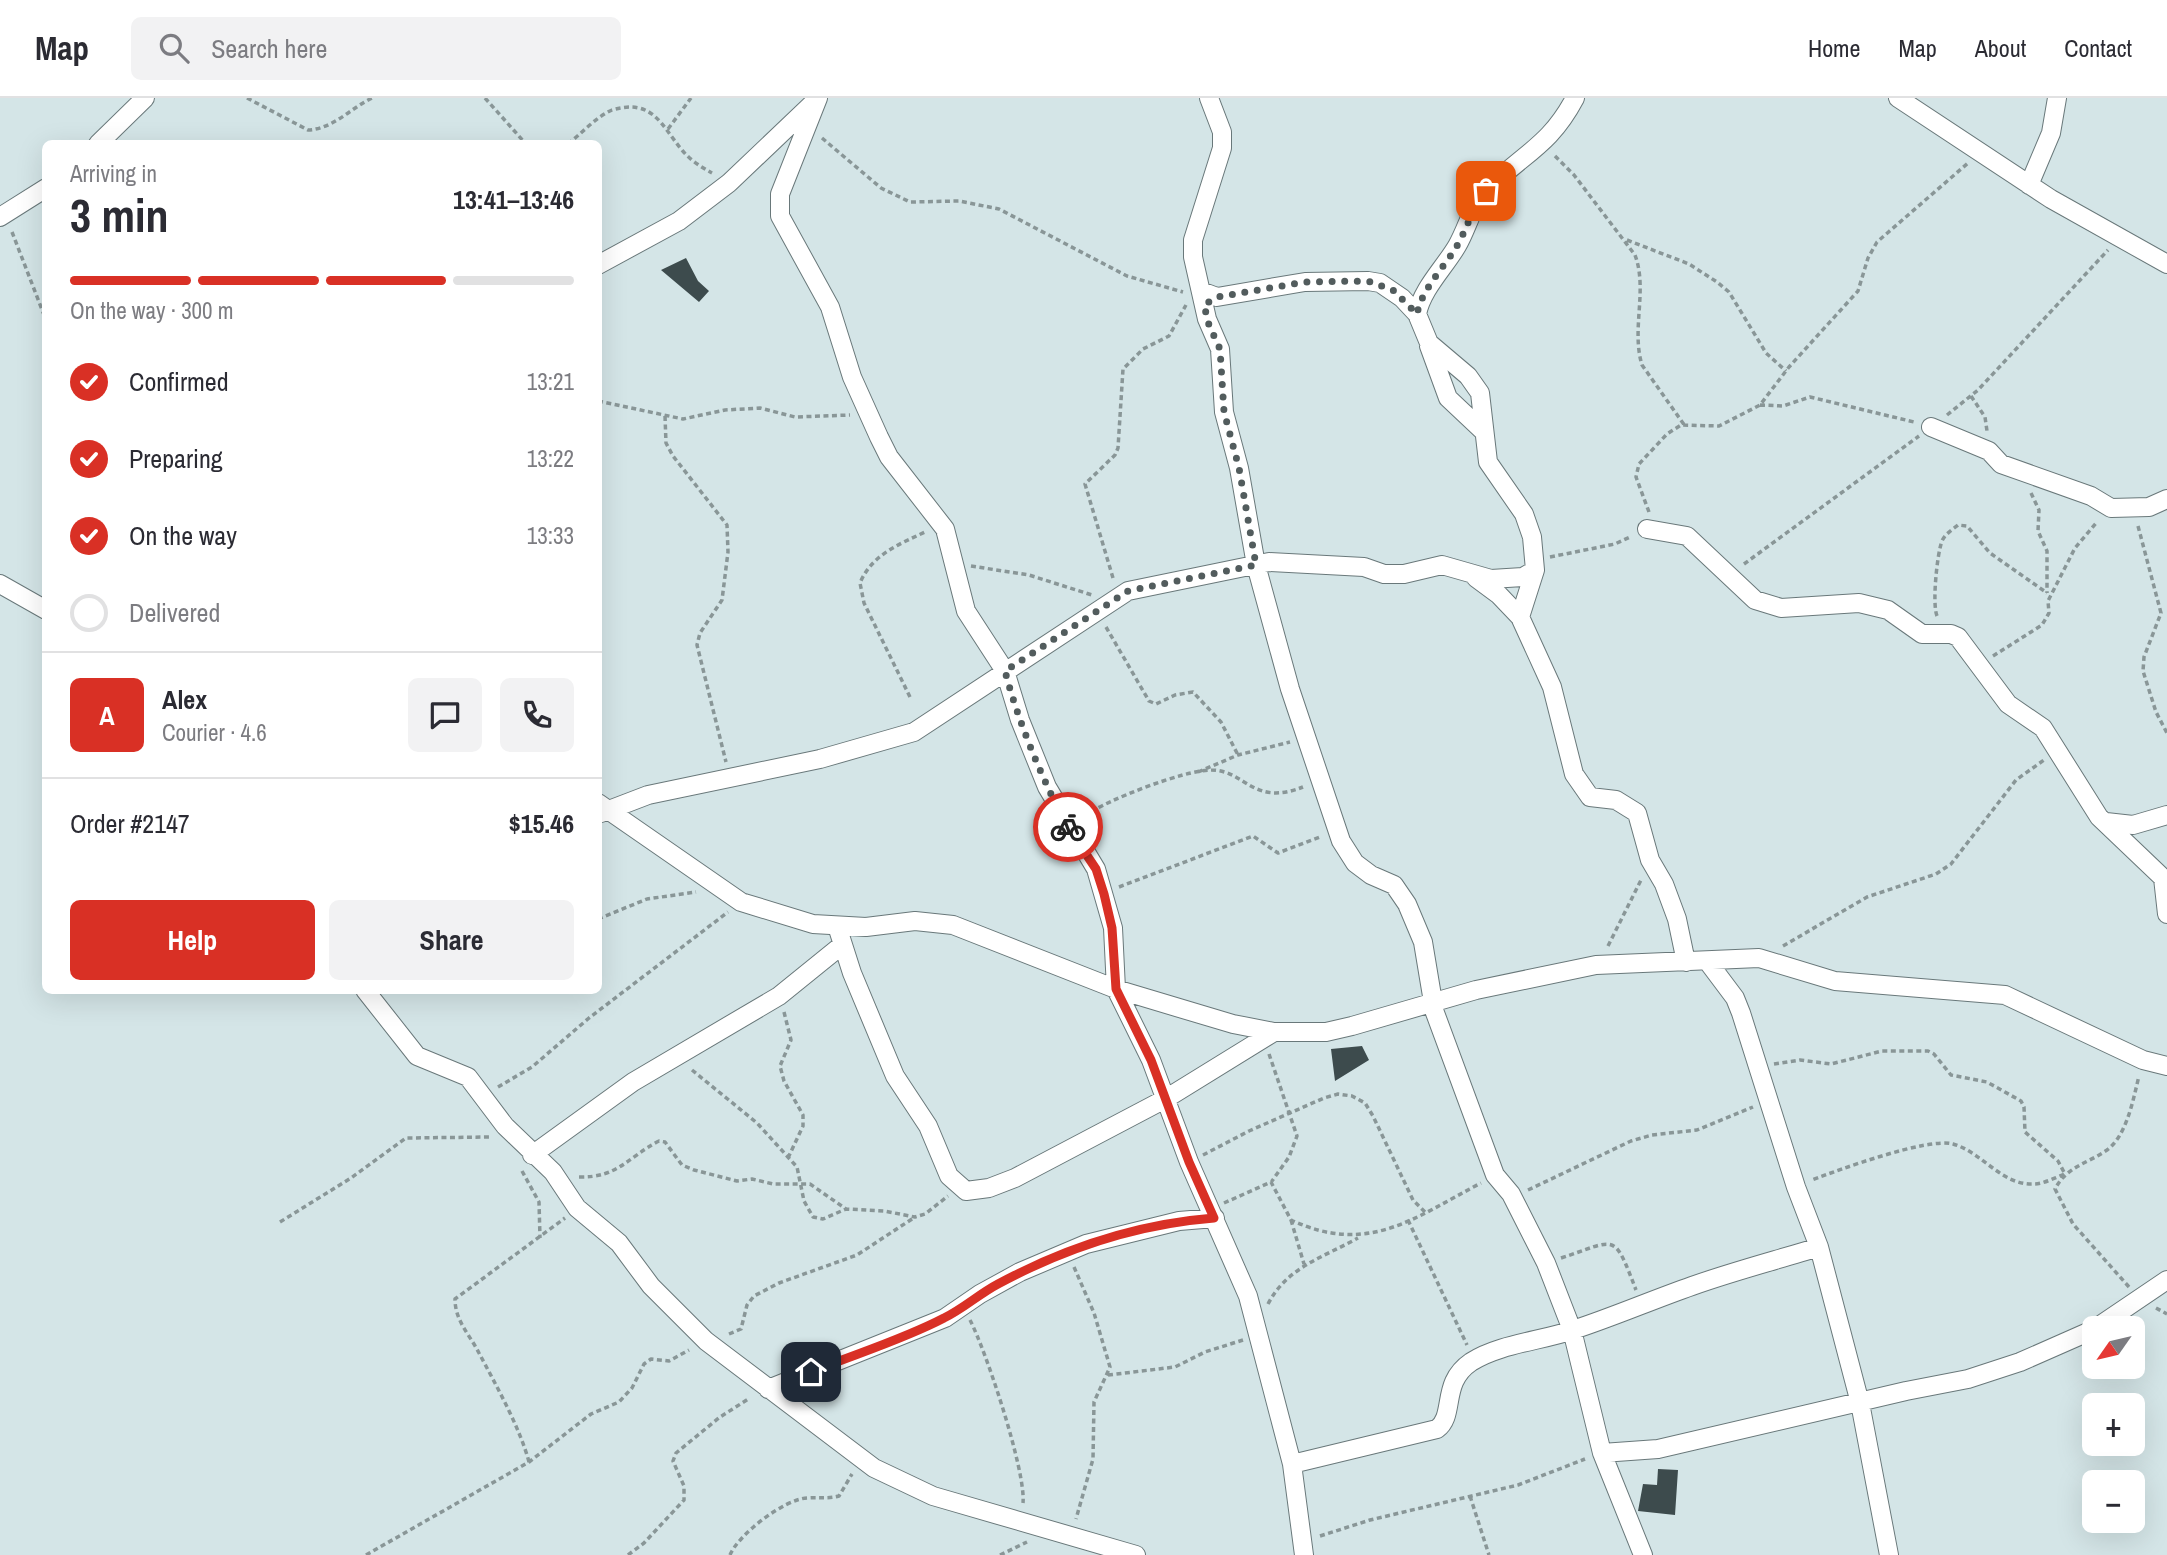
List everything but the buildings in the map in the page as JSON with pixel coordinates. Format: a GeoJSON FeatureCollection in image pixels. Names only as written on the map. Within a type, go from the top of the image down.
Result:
{"type":"FeatureCollection","features":[{"type":"Feature","properties":{"kind":"street"},"geometry":{"type":"LineString","coordinates":[[102,140],[145,98]]}},
{"type":"Feature","properties":{"kind":"street"},"geometry":{"type":"LineString","coordinates":[[818,98],[780,194],[780,216],[830,307],[852,377],[889,457],[948,536],[952,564],[966,611],[1005,671],[1020,720],[1047,788],[1096,869],[1112,928],[1116,989],[1167,1098],[1189,1162],[1238,1269],[1257,1331],[1292,1464],[1303,1548]]}},
{"type":"Feature","properties":{"kind":"street"},"geometry":{"type":"LineString","coordinates":[[602,263],[679,220],[729,183],[818,98]]}},
{"type":"Feature","properties":{"kind":"street"},"geometry":{"type":"LineString","coordinates":[[1209,98],[1222,132],[1222,148],[1193,240],[1196,270],[1209,325],[1220,349],[1224,412],[1239,468],[1256,565],[1290,689],[1338,830],[1356,863],[1371,875],[1394,885],[1407,904],[1423,942],[1432,1002],[1495,1175],[1511,1194],[1546,1263],[1572,1330],[1602,1453],[1643,1555]]}},
{"type":"Feature","properties":{"kind":"street"},"geometry":{"type":"LineString","coordinates":[[1417,314],[1422,296],[1457,245],[1477,202],[1500,177],[1543,145],[1561,123],[1575,98]]}},
{"type":"Feature","properties":{"kind":"street"},"geometry":{"type":"LineString","coordinates":[[1898,98],[2029,185],[2167,264]]}},
{"type":"Feature","properties":{"kind":"street"},"geometry":{"type":"LineString","coordinates":[[2029,185],[2051,134],[2057,98]]}},
{"type":"Feature","properties":{"kind":"street"},"geometry":{"type":"LineString","coordinates":[[3,221],[42,191]]}},
{"type":"Feature","properties":{"kind":"street"},"geometry":{"type":"LineString","coordinates":[[1203,298],[1305,282],[1368,281],[1393,290],[1417,314],[1448,398],[1483,431]]}},
{"type":"Feature","properties":{"kind":"street"},"geometry":{"type":"LineString","coordinates":[[1429,343],[1475,385],[1483,406],[1483,431],[1488,462],[1524,514],[1536,565],[1520,617]]}},
{"type":"Feature","properties":{"kind":"street"},"geometry":{"type":"LineString","coordinates":[[1931,427],[1991,453],[2001,464],[2091,496],[2111,508],[2149,507],[2167,499]]}},
{"type":"Feature","properties":{"kind":"street"},"geometry":{"type":"LineString","coordinates":[[1647,529],[1687,536],[1755,600],[1781,608],[1859,603],[1888,610],[1922,634],[1951,634],[1962,640],[2008,704],[2043,728],[2095,812],[2165,872],[2167,914]]}},
{"type":"Feature","properties":{"kind":"street"},"geometry":{"type":"LineString","coordinates":[[602,809],[648,795],[820,759],[914,732],[1128,591],[1269,562],[1307,563],[1404,574],[1442,565],[1473,576],[1504,580],[1523,576],[1536,565]]}},
{"type":"Feature","properties":{"kind":"street"},"geometry":{"type":"LineString","coordinates":[[1473,576],[1499,595],[1520,617],[1552,687],[1577,783],[1590,797],[1616,800],[1637,813],[1650,860],[1672,907],[1686,962]]}},
{"type":"Feature","properties":{"kind":"street"},"geometry":{"type":"LineString","coordinates":[[5,587],[42,596]]}},
{"type":"Feature","properties":{"kind":"street"},"geometry":{"type":"LineString","coordinates":[[5,587],[42,608]]}},
{"type":"Feature","properties":{"kind":"street"},"geometry":{"type":"LineString","coordinates":[[602,809],[741,902],[813,924],[866,927],[915,921],[953,925],[1116,989],[1269,1035],[1325,1032],[1476,990],[1596,965],[1759,958],[1835,981],[2005,995],[2143,1060],[2167,1066]]}},
{"type":"Feature","properties":{"kind":"street"},"geometry":{"type":"LineString","coordinates":[[2106,822],[2133,825],[2167,815]]}},
{"type":"Feature","properties":{"kind":"street"},"geometry":{"type":"LineString","coordinates":[[837,926],[842,945],[895,1076],[928,1126],[949,1176],[959,1188],[974,1191],[1015,1178],[1167,1098],[1269,1035]]}},
{"type":"Feature","properties":{"kind":"street"},"geometry":{"type":"LineString","coordinates":[[541,1163],[634,1082],[779,996],[842,945]]}},
{"type":"Feature","properties":{"kind":"street"},"geometry":{"type":"LineString","coordinates":[[1708,962],[1735,998],[1796,1187],[1819,1247],[1860,1403],[1889,1555]]}},
{"type":"Feature","properties":{"kind":"street"},"geometry":{"type":"LineString","coordinates":[[368,994],[417,1056],[464,1074],[577,1208],[619,1243],[651,1286],[706,1341],[869,1465],[911,1488],[1136,1555]]}},
{"type":"Feature","properties":{"kind":"street"},"geometry":{"type":"LineString","coordinates":[[768,1389],[946,1318],[1020,1272],[1068,1252],[1133,1231],[1212,1213]]}},
{"type":"Feature","properties":{"kind":"street"},"geometry":{"type":"LineString","coordinates":[[1292,1464],[1437,1429],[1443,1425],[1447,1414],[1448,1394],[1452,1384],[1459,1372],[1473,1361],[1819,1247]]}},
{"type":"Feature","properties":{"kind":"street"},"geometry":{"type":"LineString","coordinates":[[2115,1316],[2167,1280]]}},
{"type":"Feature","properties":{"kind":"street"},"geometry":{"type":"LineString","coordinates":[[1602,1453],[1658,1449],[1968,1379],[2021,1362],[2082,1335]]}},
{"type":"Feature","properties":{"kind":"path"},"geometry":{"type":"LineString","coordinates":[[247,98],[308,130],[319,130],[372,98]]}},
{"type":"Feature","properties":{"kind":"path"},"geometry":{"type":"LineString","coordinates":[[485,98],[522,140]]}},
{"type":"Feature","properties":{"kind":"path"},"geometry":{"type":"LineString","coordinates":[[668,129],[691,98]]}},
{"type":"Feature","properties":{"kind":"path"},"geometry":{"type":"LineString","coordinates":[[573,140],[610,110],[634,103],[652,109],[692,160],[729,183]]}},
{"type":"Feature","properties":{"kind":"path"},"geometry":{"type":"LineString","coordinates":[[807,125],[881,188],[910,202],[959,201],[999,209],[1145,283],[1190,293],[1196,270]]}},
{"type":"Feature","properties":{"kind":"path"},"geometry":{"type":"LineString","coordinates":[[1543,145],[1574,175],[1626,239],[1640,268],[1636,334],[1642,365],[1685,426]]}},
{"type":"Feature","properties":{"kind":"path"},"geometry":{"type":"LineString","coordinates":[[1536,565],[1615,544],[1647,529],[1649,507],[1636,477],[1639,464],[1667,434],[1685,426],[1719,426],[1760,405],[1786,371],[1858,291],[1868,258],[1877,242],[1980,152]]}},
{"type":"Feature","properties":{"kind":"path"},"geometry":{"type":"LineString","coordinates":[[3,221],[11,230],[42,310]]}},
{"type":"Feature","properties":{"kind":"path"},"geometry":{"type":"LineString","coordinates":[[1626,239],[1689,264],[1717,282],[1729,292],[1766,352],[1786,371]]}},
{"type":"Feature","properties":{"kind":"path"},"geometry":{"type":"LineString","coordinates":[[1120,597],[1100,542],[1085,484],[1118,448],[1123,369],[1143,349],[1162,341],[1173,332],[1203,298]]}},
{"type":"Feature","properties":{"kind":"path"},"geometry":{"type":"LineString","coordinates":[[1971,396],[1984,417],[1991,453]]}},
{"type":"Feature","properties":{"kind":"path"},"geometry":{"type":"LineString","coordinates":[[1760,405],[1783,406],[1811,397],[1931,427]]}},
{"type":"Feature","properties":{"kind":"path"},"geometry":{"type":"LineString","coordinates":[[602,402],[682,419],[725,410],[760,408],[795,417],[870,414]]}},
{"type":"Feature","properties":{"kind":"path"},"geometry":{"type":"LineString","coordinates":[[665,416],[666,443],[673,456],[727,525],[728,552],[722,600],[700,633],[697,645],[715,727],[731,777]]}},
{"type":"Feature","properties":{"kind":"path"},"geometry":{"type":"LineString","coordinates":[[1980,664],[2042,625],[2049,613],[2047,551],[2038,531],[2039,510],[2030,491]]}},
{"type":"Feature","properties":{"kind":"path"},"geometry":{"type":"LineString","coordinates":[[2132,507],[2161,613],[2144,657],[2143,671],[2156,712],[2167,733]]}},
{"type":"Feature","properties":{"kind":"path"},"geometry":{"type":"LineString","coordinates":[[2048,601],[2083,536],[2111,508]]}},
{"type":"Feature","properties":{"kind":"path"},"geometry":{"type":"LineString","coordinates":[[910,697],[864,603],[860,583],[876,559],[888,549],[941,524]]}},
{"type":"Feature","properties":{"kind":"path"},"geometry":{"type":"LineString","coordinates":[[1951,634],[1933,606],[1943,538],[1958,525],[1968,526],[1990,553],[2047,593]]}},
{"type":"Feature","properties":{"kind":"path"},"geometry":{"type":"LineString","coordinates":[[952,564],[1029,575],[1087,591],[1098,603],[1098,612],[1149,701],[1156,704],[1175,695],[1193,692],[1221,722],[1238,755]]}},
{"type":"Feature","properties":{"kind":"path"},"geometry":{"type":"LineString","coordinates":[[1196,773],[1211,764],[1238,755],[1307,738]]}},
{"type":"Feature","properties":{"kind":"path"},"geometry":{"type":"LineString","coordinates":[[1759,958],[1867,897],[1936,874],[1951,864],[2016,780],[2057,751]]}},
{"type":"Feature","properties":{"kind":"path"},"geometry":{"type":"LineString","coordinates":[[1069,828],[1101,806],[1152,785],[1196,773],[1213,770],[1264,792],[1279,794],[1321,780]]}},
{"type":"Feature","properties":{"kind":"path"},"geometry":{"type":"LineString","coordinates":[[1104,894],[1245,838],[1253,836],[1279,853],[1338,830]]}},
{"type":"Feature","properties":{"kind":"path"},"geometry":{"type":"LineString","coordinates":[[1596,965],[1650,860]]}},
{"type":"Feature","properties":{"kind":"path"},"geometry":{"type":"LineString","coordinates":[[602,917],[647,899],[719,889]]}},
{"type":"Feature","properties":{"kind":"path"},"geometry":{"type":"LineString","coordinates":[[479,1092],[506,1084],[532,1067],[589,1018],[741,902]]}},
{"type":"Feature","properties":{"kind":"path"},"geometry":{"type":"LineString","coordinates":[[779,996],[792,1040],[780,1066],[784,1081],[803,1115],[803,1126],[788,1158]]}},
{"type":"Feature","properties":{"kind":"path"},"geometry":{"type":"LineString","coordinates":[[1212,1213],[1271,1182],[1296,1144],[1297,1136],[1269,1035]]}},
{"type":"Feature","properties":{"kind":"path"},"geometry":{"type":"LineString","coordinates":[[1759,1066],[1800,1060],[1831,1064],[1882,1051],[1928,1051],[1934,1054],[1951,1075],[1987,1082],[2021,1101],[2024,1107],[2025,1132],[2058,1161],[2065,1174]]}},
{"type":"Feature","properties":{"kind":"path"},"geometry":{"type":"LineString","coordinates":[[675,1059],[733,1101],[797,1167],[804,1201],[813,1217],[823,1219],[846,1209]]}},
{"type":"Feature","properties":{"kind":"path"},"geometry":{"type":"LineString","coordinates":[[1796,1187],[1841,1169],[1913,1149],[1950,1143],[2016,1182],[2035,1184],[2065,1174],[2107,1150],[2121,1134],[2143,1060]]}},
{"type":"Feature","properties":{"kind":"path"},"geometry":{"type":"LineString","coordinates":[[1189,1162],[1249,1130],[1338,1094],[1352,1096],[1365,1103],[1413,1200],[1424,1212]]}},
{"type":"Feature","properties":{"kind":"path"},"geometry":{"type":"LineString","coordinates":[[1511,1194],[1560,1176],[1631,1141],[1652,1135],[1697,1130],[1768,1101]]}},
{"type":"Feature","properties":{"kind":"path"},"geometry":{"type":"LineString","coordinates":[[280,1222],[351,1178],[406,1138],[493,1138]]}},
{"type":"Feature","properties":{"kind":"path"},"geometry":{"type":"LineString","coordinates":[[540,1238],[539,1202],[517,1162],[541,1163],[599,1178],[614,1172],[659,1140],[665,1142],[682,1165],[694,1171],[737,1181],[752,1179],[773,1184],[800,1182],[820,1188],[836,1205],[846,1209],[884,1211],[915,1217]]}},
{"type":"Feature","properties":{"kind":"path"},"geometry":{"type":"LineString","coordinates":[[2065,1174],[2055,1189],[2059,1201],[2073,1224],[2140,1300]]}},
{"type":"Feature","properties":{"kind":"path"},"geometry":{"type":"LineString","coordinates":[[1108,1375],[1175,1367],[1257,1331],[1285,1279],[1305,1265],[1363,1235],[1391,1229],[1495,1175]]}},
{"type":"Feature","properties":{"kind":"path"},"geometry":{"type":"LineString","coordinates":[[1271,1182],[1291,1220],[1305,1265]]}},
{"type":"Feature","properties":{"kind":"path"},"geometry":{"type":"LineString","coordinates":[[366,1555],[529,1462],[591,1414],[627,1397],[644,1364],[652,1359],[669,1361],[706,1341],[741,1329],[747,1305],[768,1287],[857,1255],[915,1217],[925,1214],[959,1188]]}},
{"type":"Feature","properties":{"kind":"path"},"geometry":{"type":"LineString","coordinates":[[529,1462],[522,1437],[455,1309],[456,1299],[577,1208]]}},
{"type":"Feature","properties":{"kind":"path"},"geometry":{"type":"LineString","coordinates":[[1291,1220],[1329,1233],[1363,1235]]}},
{"type":"Feature","properties":{"kind":"path"},"geometry":{"type":"LineString","coordinates":[[1408,1220],[1473,1361]]}},
{"type":"Feature","properties":{"kind":"path"},"geometry":{"type":"LineString","coordinates":[[1546,1263],[1603,1242],[1614,1244],[1622,1252],[1642,1305]]}},
{"type":"Feature","properties":{"kind":"path"},"geometry":{"type":"LineString","coordinates":[[1068,1252],[1098,1324],[1110,1367],[1094,1402],[1093,1459],[1079,1515],[1068,1536]]}},
{"type":"Feature","properties":{"kind":"path"},"geometry":{"type":"LineString","coordinates":[[962,1306],[985,1355],[1020,1473],[1024,1492],[1021,1522]]}},
{"type":"Feature","properties":{"kind":"path"},"geometry":{"type":"LineString","coordinates":[[628,1555],[644,1543],[684,1500],[684,1486],[673,1461],[676,1453],[720,1417],[768,1389]]}},
{"type":"Feature","properties":{"kind":"path"},"geometry":{"type":"LineString","coordinates":[[1303,1548],[1370,1520],[1518,1485],[1602,1453]]}},
{"type":"Feature","properties":{"kind":"path"},"geometry":{"type":"LineString","coordinates":[[730,1555],[744,1535],[790,1502],[839,1496],[845,1491],[850,1476],[869,1465]]}},
{"type":"Feature","properties":{"kind":"path"},"geometry":{"type":"LineString","coordinates":[[1470,1496],[1489,1555]]}},
{"type":"Feature","properties":{"kind":"way so far"},"geometry":{"type":"LineString","coordinates":[[1068,827],[1047,788],[1035,751],[1011,695],[1005,671],[1128,591],[1256,565],[1239,468],[1224,412],[1220,349],[1209,325],[1204,305],[1217,297],[1305,282],[1368,281],[1380,283],[1393,290],[1417,314],[1422,296],[1457,245],[1477,202],[1486,191]]}},
{"type":"Feature","properties":{"kind":"route"},"geometry":{"type":"LineString","coordinates":[[811,1372],[946,1318],[980,1294],[1020,1272],[1086,1244],[1179,1221],[1214,1218],[1189,1162],[1151,1060],[1116,989],[1112,928],[1104,894],[1096,869],[1068,827]]}}]}
